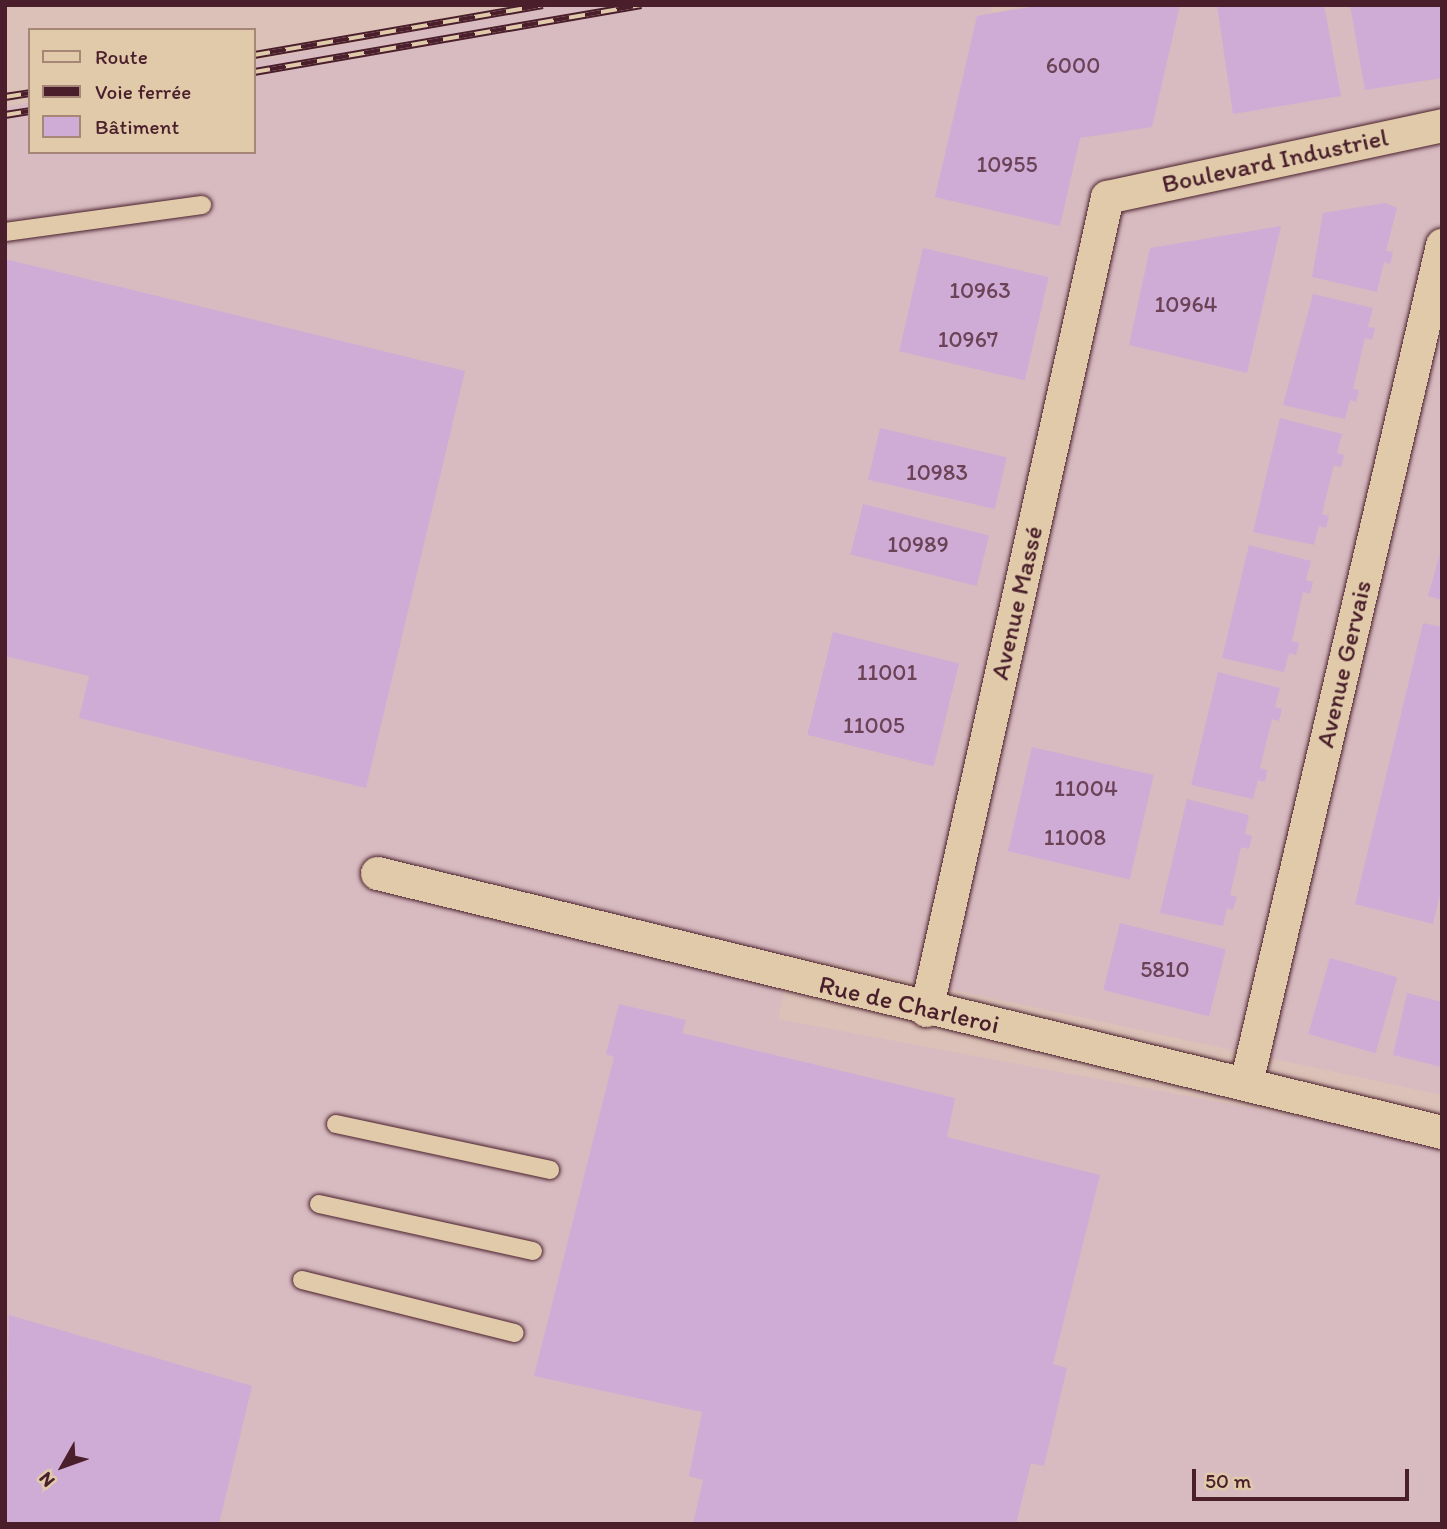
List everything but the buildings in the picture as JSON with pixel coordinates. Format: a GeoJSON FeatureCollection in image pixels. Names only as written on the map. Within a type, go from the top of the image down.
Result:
{"type":"FeatureCollection","features":[{"type":"Feature","properties":{"kind":"street","name":"Boulevard Industriel"},"geometry":{"type":"LineString","coordinates":[[1107,197],[1442,125]]}},
{"type":"Feature","properties":{"kind":"street","name":"Avenue Massé"},"geometry":{"type":"LineString","coordinates":[[926,1010],[1107,197]]}},
{"type":"Feature","properties":{"kind":"street","name":"Avenue Gervais"},"geometry":{"type":"LineString","coordinates":[[1246,1083],[1442,244]]}},
{"type":"Feature","properties":{"kind":"street","name":"Rue de Charleroi"},"geometry":{"type":"LineString","coordinates":[[377,873],[926,1010],[1246,1083],[1442,1132]]}},
{"type":"Feature","properties":{"kind":"lane"},"geometry":{"type":"LineString","coordinates":[[5,232],[202,205]]}},
{"type":"Feature","properties":{"kind":"lane"},"geometry":{"type":"LineString","coordinates":[[336,1124],[550,1170]]}},
{"type":"Feature","properties":{"kind":"lane"},"geometry":{"type":"LineString","coordinates":[[319,1204],[533,1251]]}},
{"type":"Feature","properties":{"kind":"lane"},"geometry":{"type":"LineString","coordinates":[[302,1280],[515,1333]]}},
{"type":"Feature","properties":{"kind":"shaded area"},"geometry":{"type":"Polygon","coordinates":[[[558,5],[992,5],[991,13],[1032,5],[1442,5],[1442,1095],[792,955],[778,1019],[1442,1144],[1442,1524],[5,1524],[5,107],[28,102],[28,154],[256,154],[256,61],[558,5]]]}},
{"type":"Feature","properties":{"kind":"railway"},"geometry":{"type":"LineString","coordinates":[[256,55],[543,5]]}},
{"type":"Feature","properties":{"kind":"railway"},"geometry":{"type":"LineString","coordinates":[[256,72],[641,5]]}},
{"type":"Feature","properties":{"kind":"railway"},"geometry":{"type":"LineString","coordinates":[[5,97],[28,93]]}},
{"type":"Feature","properties":{"kind":"railway"},"geometry":{"type":"LineString","coordinates":[[5,115],[28,111]]}}]}
